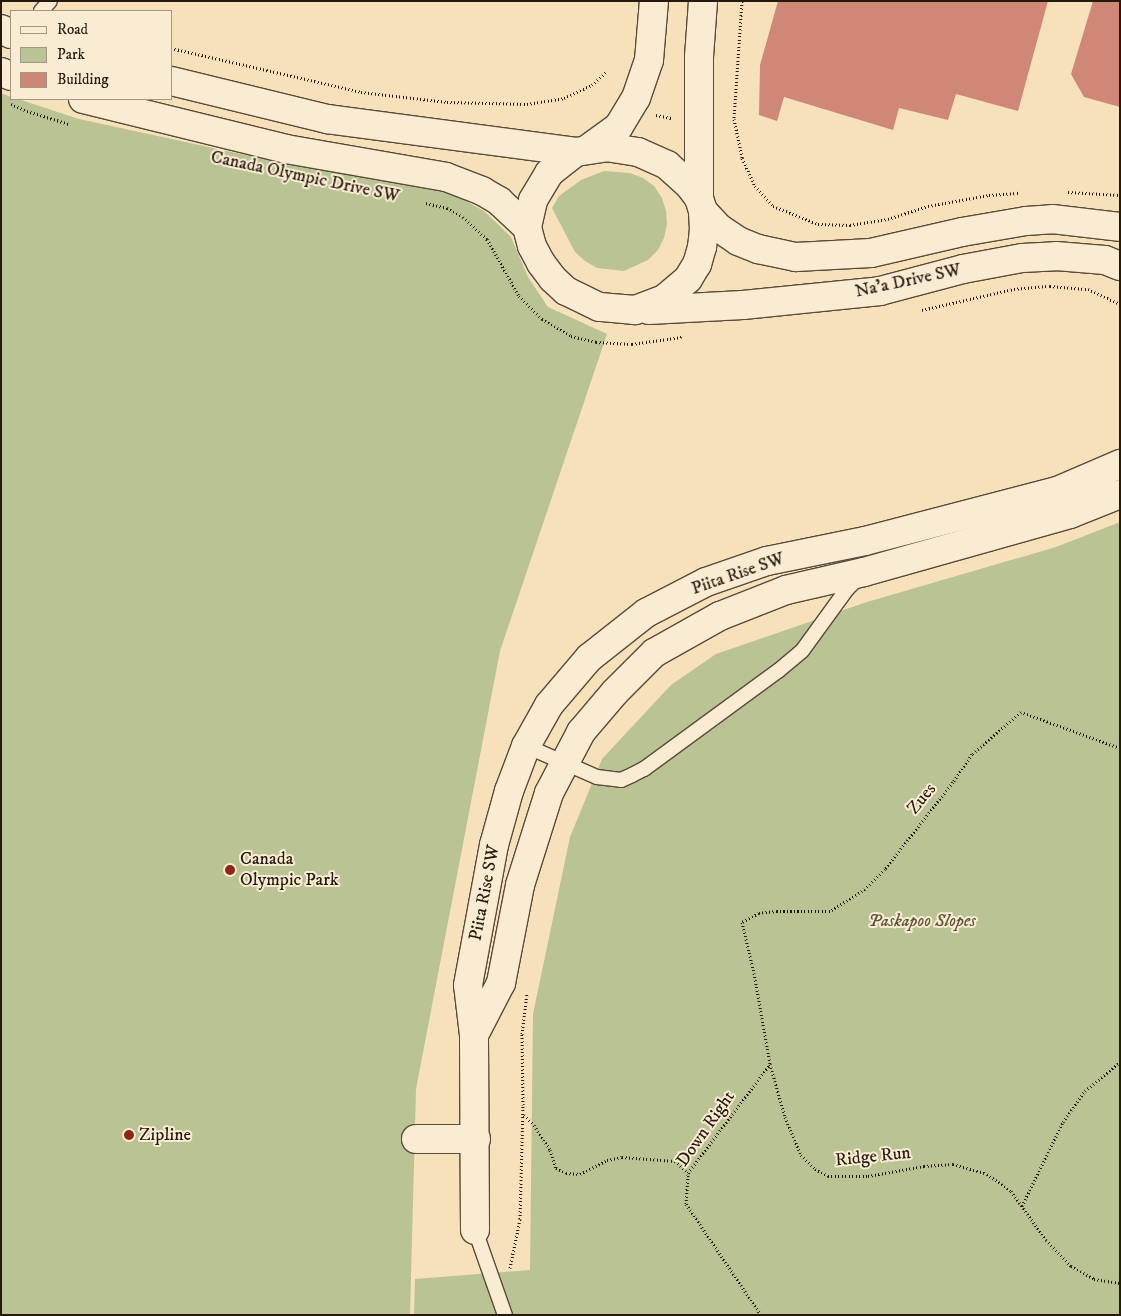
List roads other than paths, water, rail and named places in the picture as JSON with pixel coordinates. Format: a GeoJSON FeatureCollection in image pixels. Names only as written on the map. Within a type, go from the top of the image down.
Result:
{"type":"FeatureCollection","features":[{"type":"Feature","properties":{"kind":"street"},"geometry":{"type":"LineString","coordinates":[[654,1],[653,40],[649,60],[636,98],[619,126],[561,161],[539,187],[529,213],[527,227],[532,246],[541,263],[553,279],[566,291],[599,307],[616,310],[635,310],[664,299],[688,279],[702,247],[704,229],[701,205],[699,57],[703,1]]}},
{"type":"Feature","properties":{"kind":"street"},"geometry":{"type":"LineString","coordinates":[[172,81],[328,119],[582,150],[622,148],[654,158],[679,175],[701,205]]}},
{"type":"Feature","properties":{"kind":"street","name":"Canada Olympic Drive SW"},"geometry":{"type":"LineString","coordinates":[[88,100],[286,148],[464,183],[490,196],[514,213],[527,227]]}},
{"type":"Feature","properties":{"kind":"street","name":"Na'a Drive SW"},"geometry":{"type":"LineString","coordinates":[[701,205],[719,228],[738,241],[758,249],[796,258],[871,253],[962,232],[1026,221],[1052,219],[1120,227]]}},
{"type":"Feature","properties":{"kind":"street","name":"Na'a Drive SW"},"geometry":{"type":"LineString","coordinates":[[635,310],[743,305],[880,291],[963,269],[1022,258],[1056,256],[1105,260],[1120,266]]}},
{"type":"Feature","properties":{"kind":"street","name":"Piita Rise SW"},"geometry":{"type":"LineString","coordinates":[[475,1230],[474,1034],[468,985],[494,845],[509,791],[526,746],[550,705],[589,658],[646,612],[706,582],[767,561],[866,541],[1057,491],[1120,464]]}},
{"type":"Feature","properties":{"kind":"street","name":"Piita Rise SW"},"geometry":{"type":"LineString","coordinates":[[474,1034],[501,983],[520,885],[531,845],[563,763],[580,732],[615,692],[654,653],[720,616],[786,590],[864,572],[1070,514],[1120,494]]}},
{"type":"Feature","properties":{"kind":"street"},"geometry":{"type":"LineString","coordinates":[[416,1139],[476,1139]]}},
{"type":"Feature","properties":{"kind":"lane"},"geometry":{"type":"LineString","coordinates":[[526,746],[597,777],[610,780],[621,780],[644,769],[802,651],[847,589],[864,572]]}},
{"type":"Feature","properties":{"kind":"lane","name":"Piita Rise SW"},"geometry":{"type":"LineString","coordinates":[[475,1230],[505,1315]]}},
{"type":"Feature","properties":{"kind":"place","name":"Canada Olympic Park"},"geometry":{"type":"Point","coordinates":[230,870]}},
{"type":"Feature","properties":{"kind":"place","name":"Zipline"},"geometry":{"type":"Point","coordinates":[129,1135]}},
{"type":"Feature","properties":{"kind":"park label","name":"Paskapoo Slopes"},"geometry":{"type":"Point","coordinates":[922,921]}}]}
